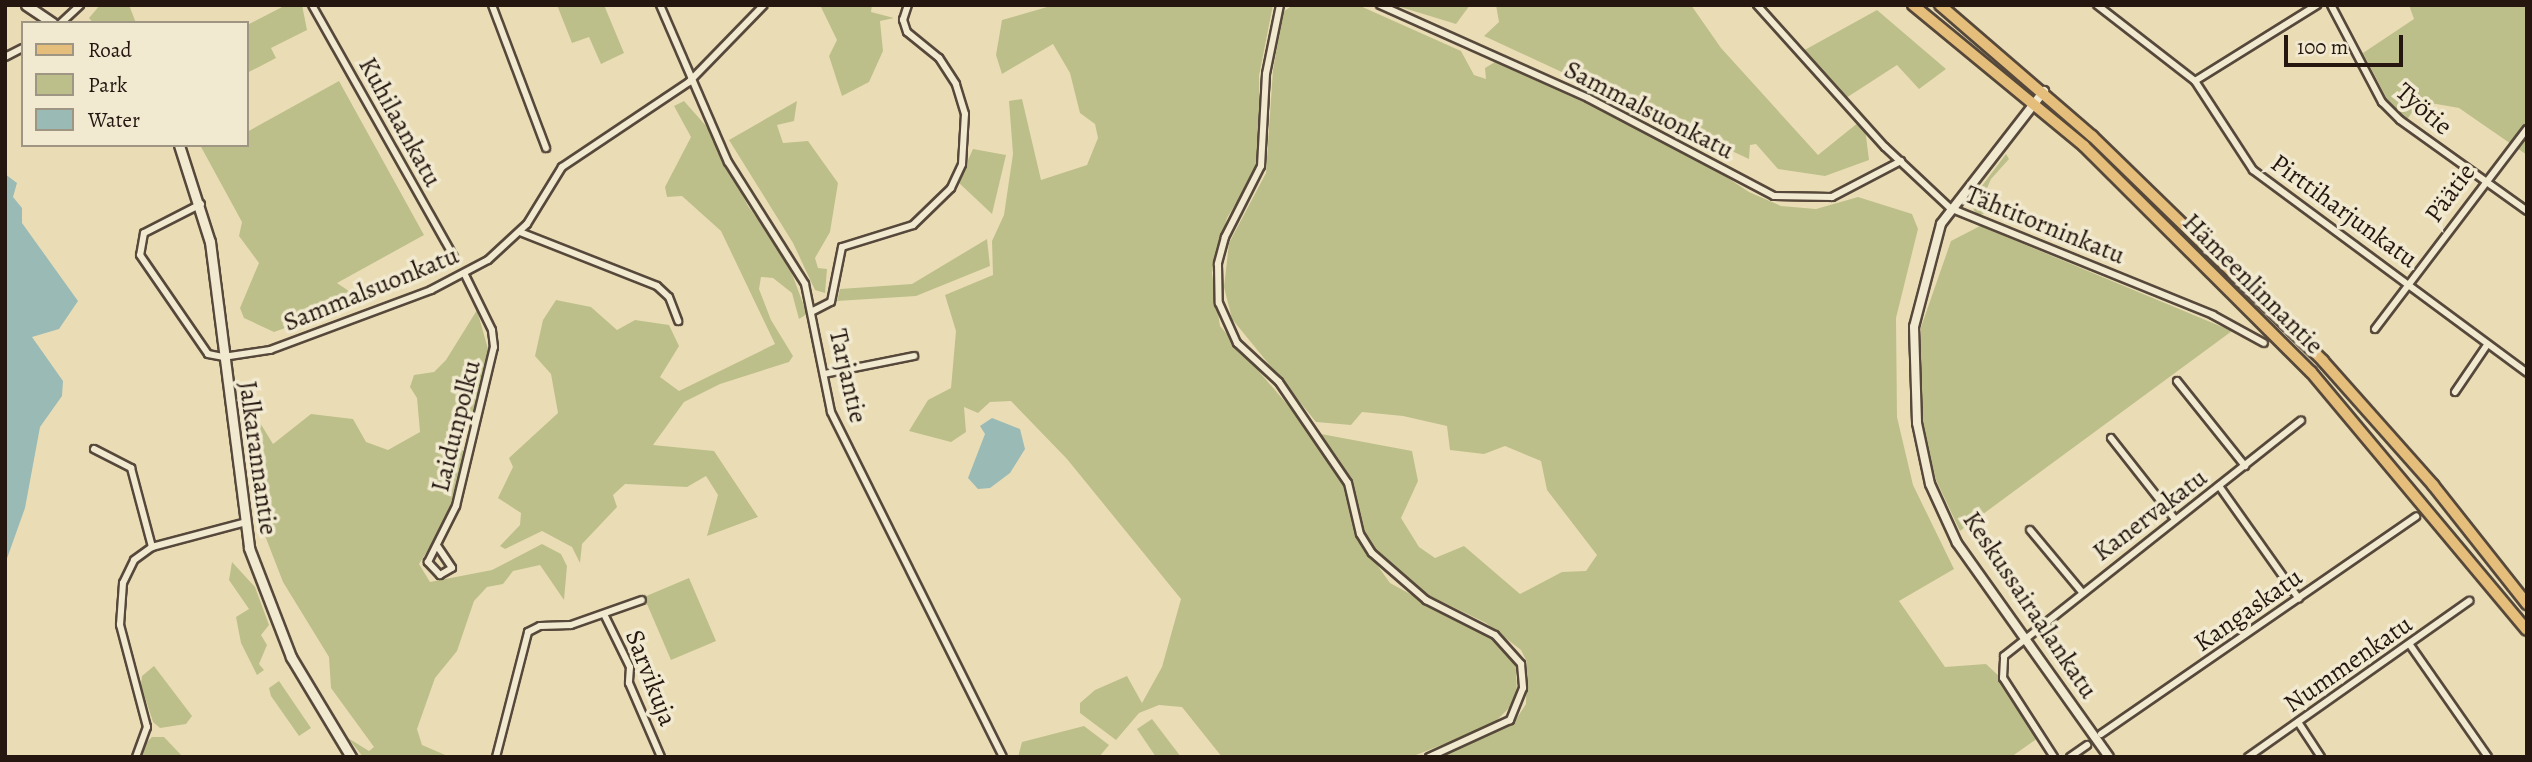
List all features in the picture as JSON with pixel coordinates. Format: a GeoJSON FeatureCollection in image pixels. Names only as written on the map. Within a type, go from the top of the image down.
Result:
{"type":"FeatureCollection","features":[{"type":"Feature","properties":{"kind":"main road"},"geometry":{"type":"LineString","coordinates":[[26,5],[50,21]]}},
{"type":"Feature","properties":{"kind":"main road","name":"Hämeenlinnantie"},"geometry":{"type":"LineString","coordinates":[[1913,5],[2084,145],[2311,372],[2527,629]]}},
{"type":"Feature","properties":{"kind":"main road","name":"Hämeenlinnantie"},"geometry":{"type":"LineString","coordinates":[[1941,5],[2044,92],[2323,361],[2433,485],[2527,604]]}},
{"type":"Feature","properties":{"kind":"main road","name":"Jalkarannantie"},"geometry":{"type":"LineString","coordinates":[[180,147],[201,204],[243,523],[258,581],[291,657],[351,757]]}},
{"type":"Feature","properties":{"kind":"street"},"geometry":{"type":"LineString","coordinates":[[63,21],[80,5]]}},
{"type":"Feature","properties":{"kind":"street","name":"Kuhilaankatu"},"geometry":{"type":"LineString","coordinates":[[312,5],[454,257]]}},
{"type":"Feature","properties":{"kind":"street"},"geometry":{"type":"LineString","coordinates":[[492,5],[546,148]]}},
{"type":"Feature","properties":{"kind":"street","name":"Tarjantie"},"geometry":{"type":"LineString","coordinates":[[660,5],[689,82],[727,162],[791,257],[813,311],[824,374],[838,429],[1003,757]]}},
{"type":"Feature","properties":{"kind":"street","name":"Sammalsuonkatu"},"geometry":{"type":"LineString","coordinates":[[223,358],[270,349],[465,275],[520,232],[562,167],[689,82],[764,5]]}},
{"type":"Feature","properties":{"kind":"street"},"geometry":{"type":"LineString","coordinates":[[813,311],[831,302],[842,247],[913,225],[951,188],[962,164],[965,114],[956,84],[939,58],[907,32],[903,20],[908,5]]}},
{"type":"Feature","properties":{"kind":"street"},"geometry":{"type":"LineString","coordinates":[[1280,5],[1266,74],[1261,166],[1225,237],[1218,264],[1219,303],[1237,343],[1279,382],[1348,483],[1360,534],[1372,553],[1426,600],[1495,635],[1521,664],[1523,688],[1510,720],[1429,757]]}},
{"type":"Feature","properties":{"kind":"street","name":"Sammalsuonkatu"},"geometry":{"type":"LineString","coordinates":[[1380,5],[1588,98],[1774,196],[1832,197],[1901,161]]}},
{"type":"Feature","properties":{"kind":"street","name":"Tähtitorninkatu"},"geometry":{"type":"LineString","coordinates":[[1757,5],[1901,161],[1950,208],[2213,315],[2264,343]]}},
{"type":"Feature","properties":{"kind":"street","name":"Pirttiharjunkatu"},"geometry":{"type":"LineString","coordinates":[[2097,5],[2195,81],[2253,170],[2409,282],[2487,345],[2527,373]]}},
{"type":"Feature","properties":{"kind":"street"},"geometry":{"type":"LineString","coordinates":[[2195,81],[2317,5]]}},
{"type":"Feature","properties":{"kind":"street","name":"Työtie"},"geometry":{"type":"LineString","coordinates":[[2331,5],[2382,102],[2527,211]]}},
{"type":"Feature","properties":{"kind":"street"},"geometry":{"type":"LineString","coordinates":[[5,57],[21,49]]}},
{"type":"Feature","properties":{"kind":"street","name":"Keskussairaalankatu"},"geometry":{"type":"LineString","coordinates":[[2044,92],[1950,208],[1934,243],[1914,327],[1917,423],[1930,484],[1957,543],[2022,640],[2109,757]]}},
{"type":"Feature","properties":{"kind":"street","name":"Päätie"},"geometry":{"type":"LineString","coordinates":[[2375,329],[2483,180],[2527,129]]}},
{"type":"Feature","properties":{"kind":"street"},"geometry":{"type":"LineString","coordinates":[[201,204],[144,233],[140,254],[208,354],[223,358]]}},
{"type":"Feature","properties":{"kind":"street"},"geometry":{"type":"LineString","coordinates":[[520,232],[657,286],[669,297],[678,321]]}},
{"type":"Feature","properties":{"kind":"street","name":"Laidunpolku"},"geometry":{"type":"LineString","coordinates":[[438,547],[452,568],[440,575],[428,562],[438,547],[456,506],[494,347],[492,330],[465,275]]}},
{"type":"Feature","properties":{"kind":"street"},"geometry":{"type":"LineString","coordinates":[[2455,392],[2487,345]]}},
{"type":"Feature","properties":{"kind":"street"},"geometry":{"type":"LineString","coordinates":[[824,374],[914,356]]}},
{"type":"Feature","properties":{"kind":"street"},"geometry":{"type":"LineString","coordinates":[[2177,381],[2245,466]]}},
{"type":"Feature","properties":{"kind":"street","name":"Kanervakatu"},"geometry":{"type":"LineString","coordinates":[[2054,757],[2000,667],[2022,640],[2081,591],[2301,421]]}},
{"type":"Feature","properties":{"kind":"street"},"geometry":{"type":"LineString","coordinates":[[2111,438],[2174,519]]}},
{"type":"Feature","properties":{"kind":"street"},"geometry":{"type":"LineString","coordinates":[[94,449],[131,468],[152,547]]}},
{"type":"Feature","properties":{"kind":"street"},"geometry":{"type":"LineString","coordinates":[[2219,486],[2299,599]]}},
{"type":"Feature","properties":{"kind":"street","name":"Kangaskatu"},"geometry":{"type":"LineString","coordinates":[[2101,734],[2416,517]]}},
{"type":"Feature","properties":{"kind":"street"},"geometry":{"type":"LineString","coordinates":[[136,757],[147,727],[123,645],[120,603],[134,560],[152,547],[243,523]]}},
{"type":"Feature","properties":{"kind":"street"},"geometry":{"type":"LineString","coordinates":[[2030,530],[2081,591]]}},
{"type":"Feature","properties":{"kind":"street"},"geometry":{"type":"LineString","coordinates":[[496,757],[528,632],[604,614],[642,600]]}},
{"type":"Feature","properties":{"kind":"street","name":"Nummenkatu"},"geometry":{"type":"LineString","coordinates":[[2248,757],[2469,601]]}},
{"type":"Feature","properties":{"kind":"street","name":"Sarvikuja"},"geometry":{"type":"LineString","coordinates":[[604,614],[630,667],[629,683],[661,757]]}},
{"type":"Feature","properties":{"kind":"street"},"geometry":{"type":"LineString","coordinates":[[2410,645],[2488,757]]}},
{"type":"Feature","properties":{"kind":"street"},"geometry":{"type":"LineString","coordinates":[[2298,722],[2321,757]]}},
{"type":"Feature","properties":{"kind":"street"},"geometry":{"type":"LineString","coordinates":[[2070,757],[2087,745]]}},
{"type":"Feature","properties":{"kind":"green space"},"geometry":{"type":"Polygon","coordinates":[[[100,5],[129,5],[135,21],[91,21],[89,18],[100,5]]]}},
{"type":"Feature","properties":{"kind":"green space"},"geometry":{"type":"Polygon","coordinates":[[[286,5],[302,5],[307,30],[271,48],[276,58],[248,72],[248,24],[286,5]]]}},
{"type":"Feature","properties":{"kind":"green space"},"geometry":{"type":"Polygon","coordinates":[[[557,5],[604,5],[624,53],[601,64],[589,37],[572,43],[557,5]]]}},
{"type":"Feature","properties":{"kind":"green space"},"geometry":{"type":"Polygon","coordinates":[[[820,5],[872,5],[871,12],[894,18],[880,21],[883,51],[869,82],[842,96],[829,56],[837,40],[820,5]]]}},
{"type":"Feature","properties":{"kind":"green space"},"geometry":{"type":"Polygon","coordinates":[[[1054,5],[1273,5],[1259,76],[1260,149],[1255,172],[1227,218],[1212,273],[1220,326],[1310,431],[1343,484],[1355,534],[1390,583],[1502,644],[1516,663],[1517,700],[1492,725],[1411,757],[1222,757],[1182,707],[1159,705],[1139,713],[1116,740],[1080,713],[1080,703],[1095,690],[1127,676],[1142,703],[1162,667],[1181,599],[1067,459],[1011,401],[990,402],[978,413],[964,407],[966,432],[951,442],[909,431],[928,400],[951,388],[956,331],[945,295],[993,275],[992,241],[1004,215],[1013,154],[1009,101],[1022,99],[1041,180],[1087,165],[1098,138],[1095,124],[1080,113],[1070,73],[1053,44],[1002,74],[996,55],[1002,20],[1054,5]]]}},
{"type":"Feature","properties":{"kind":"green space"},"geometry":{"type":"Polygon","coordinates":[[[1293,5],[1358,5],[1461,51],[1474,75],[1486,79],[1485,68],[1495,62],[1678,145],[1749,192],[1781,206],[1816,209],[1858,197],[1912,214],[1918,229],[1896,318],[1897,417],[1913,485],[1954,569],[1899,601],[1945,667],[1986,664],[2000,677],[2038,738],[2011,757],[1437,757],[1513,724],[1526,704],[1527,662],[1521,650],[1486,623],[1424,593],[1374,552],[1362,534],[1350,482],[1321,434],[1412,451],[1418,481],[1401,518],[1419,547],[1435,558],[1464,546],[1520,594],[1562,572],[1586,571],[1597,555],[1547,490],[1541,461],[1505,446],[1484,454],[1450,450],[1447,426],[1403,416],[1362,412],[1351,425],[1316,422],[1232,319],[1224,287],[1229,243],[1266,173],[1273,70],[1283,12],[1293,5]]]}},
{"type":"Feature","properties":{"kind":"green space"},"geometry":{"type":"Polygon","coordinates":[[[1394,5],[1470,5],[1456,24],[1394,5]]]}},
{"type":"Feature","properties":{"kind":"green space"},"geometry":{"type":"Polygon","coordinates":[[[1496,5],[1691,5],[1721,48],[1818,155],[1859,122],[1865,128],[1869,160],[1825,176],[1778,169],[1756,144],[1750,145],[1749,159],[1484,36],[1499,22],[1496,5]]]}},
{"type":"Feature","properties":{"kind":"green space"},"geometry":{"type":"Polygon","coordinates":[[[2409,5],[2527,5],[2527,155],[2459,108],[2419,101],[2407,120],[2387,99],[2363,53],[2414,19],[2409,5]]]}},
{"type":"Feature","properties":{"kind":"green space"},"geometry":{"type":"Polygon","coordinates":[[[1877,10],[1946,69],[1919,89],[1897,65],[1846,98],[1801,52],[1877,10]]]}},
{"type":"Feature","properties":{"kind":"green space"},"geometry":{"type":"Polygon","coordinates":[[[339,81],[424,235],[337,283],[362,300],[274,332],[244,318],[240,308],[259,263],[239,236],[242,222],[201,147],[248,147],[248,131],[339,81]]]}},
{"type":"Feature","properties":{"kind":"green space"},"geometry":{"type":"Polygon","coordinates":[[[684,101],[707,127],[748,206],[786,258],[807,314],[799,319],[792,293],[773,278],[761,277],[759,289],[771,320],[793,356],[789,362],[720,384],[684,402],[653,445],[714,451],[758,517],[707,536],[718,495],[706,476],[687,487],[625,484],[613,495],[617,507],[582,544],[580,563],[572,547],[542,531],[505,549],[500,546],[520,525],[521,513],[498,498],[513,467],[509,458],[558,413],[551,374],[535,356],[543,320],[556,300],[591,307],[617,330],[635,320],[669,325],[679,346],[660,377],[679,391],[775,344],[721,231],[682,196],[667,197],[665,187],[691,137],[674,106],[684,101]]]}},
{"type":"Feature","properties":{"kind":"green space"},"geometry":{"type":"Polygon","coordinates":[[[797,101],[794,121],[777,125],[783,143],[808,141],[838,183],[830,232],[815,258],[818,268],[827,269],[825,293],[815,290],[793,243],[729,140],[797,101]]]}},
{"type":"Feature","properties":{"kind":"green space"},"geometry":{"type":"Polygon","coordinates":[[[973,149],[1006,155],[992,214],[958,182],[973,149]]]}},
{"type":"Feature","properties":{"kind":"green space"},"geometry":{"type":"Polygon","coordinates":[[[2006,154],[2009,159],[1991,179],[1978,209],[1985,213],[1978,216],[1969,203],[2006,154]]]}},
{"type":"Feature","properties":{"kind":"green space"},"geometry":{"type":"Polygon","coordinates":[[[1980,226],[2232,331],[1960,531],[1936,480],[1921,425],[1921,327],[1951,241],[1980,226]]]}},
{"type":"Feature","properties":{"kind":"green space"},"geometry":{"type":"Polygon","coordinates":[[[987,239],[990,266],[916,296],[837,301],[840,289],[912,284],[987,239]]]}},
{"type":"Feature","properties":{"kind":"green space"},"geometry":{"type":"Polygon","coordinates":[[[477,310],[488,349],[480,396],[474,418],[453,419],[449,440],[466,453],[445,523],[419,564],[430,582],[492,570],[542,544],[561,554],[567,566],[564,600],[540,565],[513,571],[503,584],[487,587],[474,601],[457,651],[435,678],[417,729],[422,745],[450,757],[363,757],[348,738],[369,751],[374,747],[331,688],[329,657],[283,582],[264,533],[251,408],[273,444],[311,414],[353,419],[366,442],[388,450],[420,432],[417,398],[410,387],[414,375],[434,372],[446,360],[477,310]]]}},
{"type":"Feature","properties":{"kind":"green space"},"geometry":{"type":"Polygon","coordinates":[[[232,562],[255,587],[269,625],[261,635],[267,645],[259,664],[264,670],[257,675],[241,643],[236,617],[249,609],[229,580],[232,562]]]}},
{"type":"Feature","properties":{"kind":"green space"},"geometry":{"type":"Polygon","coordinates":[[[689,578],[716,641],[671,660],[644,597],[689,578]]]}},
{"type":"Feature","properties":{"kind":"green space"},"geometry":{"type":"Polygon","coordinates":[[[154,666],[192,716],[186,724],[160,728],[153,722],[141,685],[142,676],[154,666]]]}},
{"type":"Feature","properties":{"kind":"green space"},"geometry":{"type":"Polygon","coordinates":[[[279,681],[311,728],[299,736],[271,696],[269,688],[279,681]]]}},
{"type":"Feature","properties":{"kind":"green space"},"geometry":{"type":"Polygon","coordinates":[[[1152,719],[1181,757],[1156,757],[1137,729],[1152,719]]]}},
{"type":"Feature","properties":{"kind":"green space"},"geometry":{"type":"Polygon","coordinates":[[[1084,726],[1109,745],[1099,757],[1018,757],[1022,742],[1084,726]]]}},
{"type":"Feature","properties":{"kind":"green space"},"geometry":{"type":"Polygon","coordinates":[[[152,737],[164,737],[183,757],[132,757],[152,737]]]}},
{"type":"Feature","properties":{"kind":"water"},"geometry":{"type":"Polygon","coordinates":[[[5,174],[17,183],[13,197],[22,208],[22,223],[78,301],[59,329],[32,337],[63,381],[62,396],[40,427],[25,508],[5,564],[5,174]]]}},
{"type":"Feature","properties":{"kind":"water"},"geometry":{"type":"Polygon","coordinates":[[[992,418],[1020,429],[1025,449],[1010,473],[990,488],[978,489],[968,478],[985,434],[980,426],[992,418]]]}}]}
